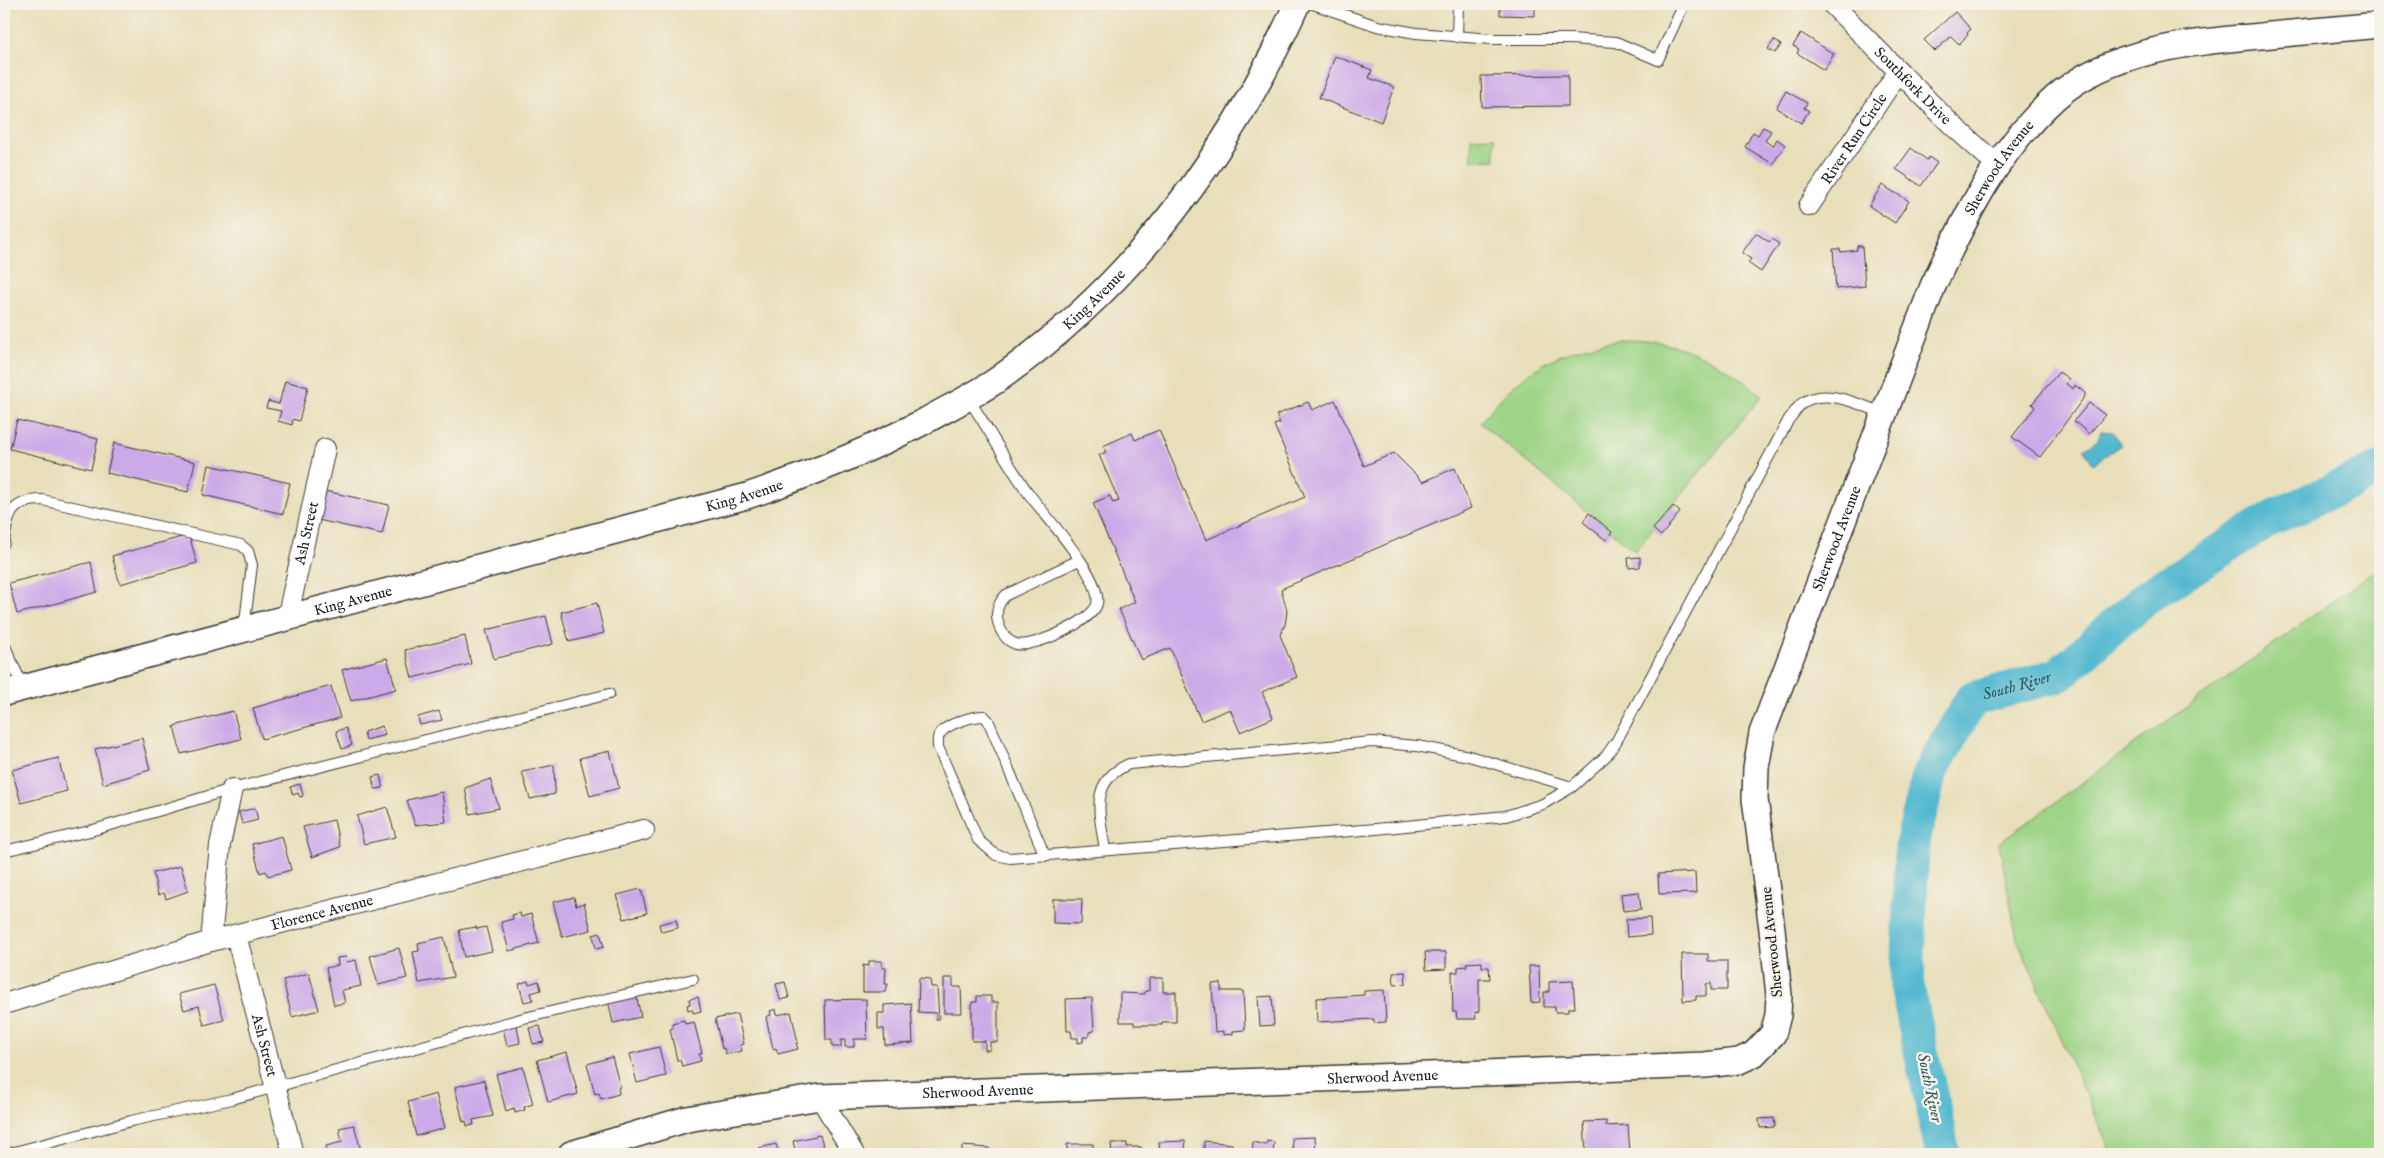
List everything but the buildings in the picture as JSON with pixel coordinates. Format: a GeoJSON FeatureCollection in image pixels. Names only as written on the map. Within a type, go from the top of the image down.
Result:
{"type":"FeatureCollection","features":[{"type":"Feature","properties":{"kind":"street","name":"King Avenue"},"geometry":{"type":"LineString","coordinates":[[14,691],[747,496],[813,474],[875,447],[968,398],[997,380],[1044,344],[1091,302],[1136,257],[1185,199],[1221,147],[1255,92],[1297,4]]}},
{"type":"Feature","properties":{"kind":"street","name":"Southfork Drive"},"geometry":{"type":"LineString","coordinates":[[1832,4],[1950,123],[1997,165]]}},
{"type":"Feature","properties":{"kind":"street","name":"Sherwood Avenue"},"geometry":{"type":"LineString","coordinates":[[571,1154],[687,1119],[820,1097],[1705,1065],[1739,1061],[1754,1054],[1767,1043],[1773,1034],[1778,1015],[1779,996],[1755,799],[1756,768],[1762,733],[1933,286],[1961,226],[1997,165],[2026,128],[2056,97],[2080,80],[2106,67],[2144,54],[2208,42],[2380,25]]}},
{"type":"Feature","properties":{"kind":"street","name":"River Run Circle"},"geometry":{"type":"LineString","coordinates":[[1809,206],[1898,71]]}},
{"type":"Feature","properties":{"kind":"street","name":"Ash Street"},"geometry":{"type":"LineString","coordinates":[[287,619],[325,449]]}},
{"type":"Feature","properties":{"kind":"street"},"geometry":{"type":"LineString","coordinates":[[211,941],[220,845],[232,789]]}},
{"type":"Feature","properties":{"kind":"street","name":"Florence Avenue"},"geometry":{"type":"LineString","coordinates":[[4,1004],[211,941],[427,886],[515,861],[644,830]]}},
{"type":"Feature","properties":{"kind":"street","name":"Ash Street"},"geometry":{"type":"LineString","coordinates":[[236,935],[274,1087],[294,1154]]}},
{"type":"Feature","properties":{"kind":"street"},"geometry":{"type":"LineString","coordinates":[[820,1097],[854,1154]]}},
{"type":"Feature","properties":{"kind":"lane"},"geometry":{"type":"LineString","coordinates":[[1313,4],[1377,26],[1456,37],[1616,42],[1658,60],[1684,4]]}},
{"type":"Feature","properties":{"kind":"lane"},"geometry":{"type":"LineString","coordinates":[[1456,37],[1458,4]]}},
{"type":"Feature","properties":{"kind":"lane"},"geometry":{"type":"LineString","coordinates":[[1045,856],[988,720],[984,716],[978,716],[948,727],[941,732],[938,738],[938,747],[978,840],[996,855],[1010,858],[1045,856],[1376,829],[1506,816],[1543,804],[1572,787],[1606,756],[1616,742],[1789,419],[1802,404],[1824,397],[1836,397],[1883,413]]}},
{"type":"Feature","properties":{"kind":"lane"},"geometry":{"type":"LineString","coordinates":[[968,398],[1029,493],[1079,560],[1098,592],[1097,605],[1092,615],[1083,622],[1029,645],[1016,644],[1006,639],[999,628],[996,615],[999,603],[1006,595],[1079,560]]}},
{"type":"Feature","properties":{"kind":"lane"},"geometry":{"type":"LineString","coordinates":[[4,543],[6,522],[12,511],[30,500],[42,500],[241,545],[248,551],[252,565],[244,630]]}},
{"type":"Feature","properties":{"kind":"lane"},"geometry":{"type":"LineString","coordinates":[[4,644],[14,691]]}},
{"type":"Feature","properties":{"kind":"lane"},"geometry":{"type":"LineString","coordinates":[[4,851],[90,831],[232,789],[609,694]]}},
{"type":"Feature","properties":{"kind":"lane"},"geometry":{"type":"LineString","coordinates":[[1105,850],[1099,801],[1102,788],[1109,776],[1129,764],[1372,742],[1417,746],[1469,756],[1572,787]]}},
{"type":"Feature","properties":{"kind":"lane"},"geometry":{"type":"LineString","coordinates":[[6,1154],[131,1121],[232,1099],[524,1018],[693,979]]}},
{"type":"Feature","properties":{"kind":"green space"},"geometry":{"type":"Polygon","coordinates":[[[1495,137],[1495,160],[1472,161],[1471,138],[1495,137]]]}},
{"type":"Feature","properties":{"kind":"green space"},"geometry":{"type":"Polygon","coordinates":[[[1619,340],[1660,343],[1696,353],[1729,371],[1762,396],[1635,551],[1480,423],[1509,390],[1540,366],[1576,350],[1619,340]]]}},
{"type":"Feature","properties":{"kind":"green space"},"geometry":{"type":"Polygon","coordinates":[[[2380,567],[2380,1154],[2112,1154],[2017,939],[1999,843],[2380,567]]]}},
{"type":"Feature","properties":{"kind":"water"},"geometry":{"type":"Polygon","coordinates":[[[2101,431],[2113,432],[2121,445],[2093,464],[2084,449],[2098,440],[2101,431]]]}},
{"type":"Feature","properties":{"kind":"waterway","name":"South River"},"geometry":{"type":"LineString","coordinates":[[1943,1154],[1907,986],[1912,845],[1930,772],[1972,699],[2059,675],[2146,597],[2274,517],[2380,469]]}}]}
